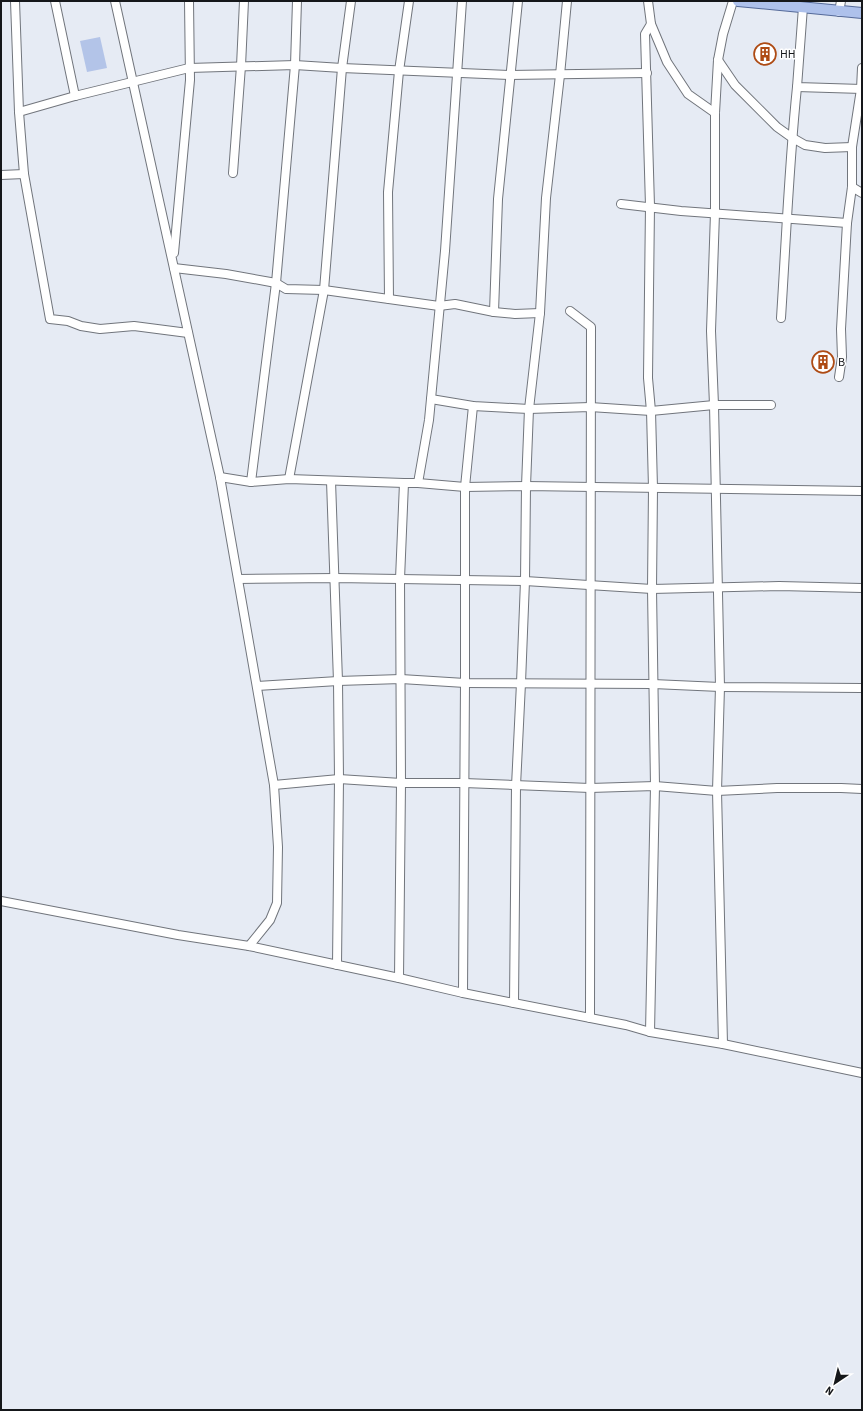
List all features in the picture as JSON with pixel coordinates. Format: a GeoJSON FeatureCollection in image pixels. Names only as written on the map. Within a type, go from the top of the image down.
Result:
{"type":"FeatureCollection","features":[{"type":"Feature","properties":{"kind":"main road"},"geometry":{"type":"LineString","coordinates":[[738,1],[793,4],[803,7],[862,14]]}},
{"type":"Feature","properties":{"kind":"street"},"geometry":{"type":"LineString","coordinates":[[15,1],[19,112],[24,174],[50,319],[68,321],[81,326],[100,328],[134,326],[188,333]]}},
{"type":"Feature","properties":{"kind":"street"},"geometry":{"type":"LineString","coordinates":[[55,1],[75,96]]}},
{"type":"Feature","properties":{"kind":"street"},"geometry":{"type":"LineString","coordinates":[[115,1],[220,477],[274,785],[278,847],[277,903],[270,920],[249,946]]}},
{"type":"Feature","properties":{"kind":"street"},"geometry":{"type":"LineString","coordinates":[[174,265],[190,80],[189,1]]}},
{"type":"Feature","properties":{"kind":"street"},"geometry":{"type":"LineString","coordinates":[[233,173],[244,1]]}},
{"type":"Feature","properties":{"kind":"street"},"geometry":{"type":"LineString","coordinates":[[251,482],[276,283],[295,64],[297,1]]}},
{"type":"Feature","properties":{"kind":"street"},"geometry":{"type":"LineString","coordinates":[[289,479],[324,290],[342,68],[351,1]]}},
{"type":"Feature","properties":{"kind":"street"},"geometry":{"type":"LineString","coordinates":[[389,299],[388,192],[399,71],[409,1]]}},
{"type":"Feature","properties":{"kind":"street"},"geometry":{"type":"LineString","coordinates":[[418,483],[429,420],[440,306],[462,1]]}},
{"type":"Feature","properties":{"kind":"street"},"geometry":{"type":"LineString","coordinates":[[494,312],[498,199],[518,1]]}},
{"type":"Feature","properties":{"kind":"street"},"geometry":{"type":"LineString","coordinates":[[514,1003],[516,786],[521,683],[529,409],[540,313],[546,198],[567,1]]}},
{"type":"Feature","properties":{"kind":"street"},"geometry":{"type":"LineString","coordinates":[[648,1],[651,24],[667,62],[688,94],[715,113]]}},
{"type":"Feature","properties":{"kind":"street"},"geometry":{"type":"LineString","coordinates":[[723,1044],[717,791],[720,687],[711,331],[715,213],[715,113],[718,60],[733,1]]}},
{"type":"Feature","properties":{"kind":"street"},"geometry":{"type":"LineString","coordinates":[[839,12],[841,1]]}},
{"type":"Feature","properties":{"kind":"street"},"geometry":{"type":"LineString","coordinates":[[781,318],[792,137],[803,7]]}},
{"type":"Feature","properties":{"kind":"street"},"geometry":{"type":"LineString","coordinates":[[650,1032],[655,786],[652,589],[653,488],[651,411],[648,378],[650,206],[646,34],[651,24]]}},
{"type":"Feature","properties":{"kind":"street"},"geometry":{"type":"LineString","coordinates":[[718,60],[735,85],[777,127],[792,137],[805,145],[826,148],[852,148]]}},
{"type":"Feature","properties":{"kind":"street"},"geometry":{"type":"LineString","coordinates":[[19,112],[75,96],[189,68],[295,64],[399,71],[510,75],[647,72]]}},
{"type":"Feature","properties":{"kind":"street"},"geometry":{"type":"LineString","coordinates":[[839,377],[842,358],[841,329],[847,223],[852,187],[852,148],[861,89],[862,68]]}},
{"type":"Feature","properties":{"kind":"street"},"geometry":{"type":"LineString","coordinates":[[797,87],[861,89]]}},
{"type":"Feature","properties":{"kind":"street"},"geometry":{"type":"LineString","coordinates":[[1,175],[24,174]]}},
{"type":"Feature","properties":{"kind":"street"},"geometry":{"type":"LineString","coordinates":[[852,187],[862,193]]}},
{"type":"Feature","properties":{"kind":"street"},"geometry":{"type":"LineString","coordinates":[[621,204],[650,206],[681,211],[847,223]]}},
{"type":"Feature","properties":{"kind":"street"},"geometry":{"type":"LineString","coordinates":[[174,265],[276,283],[286,289],[324,290],[440,306],[455,304],[494,312],[515,314],[540,313]]}},
{"type":"Feature","properties":{"kind":"street"},"geometry":{"type":"LineString","coordinates":[[570,311],[591,327],[590,1018]]}},
{"type":"Feature","properties":{"kind":"street"},"geometry":{"type":"LineString","coordinates":[[431,399],[473,406],[529,409],[590,407],[651,411],[714,405],[771,405]]}},
{"type":"Feature","properties":{"kind":"street"},"geometry":{"type":"LineString","coordinates":[[463,993],[465,487],[473,406]]}},
{"type":"Feature","properties":{"kind":"street"},"geometry":{"type":"LineString","coordinates":[[220,477],[251,482],[289,479],[418,483],[465,487],[526,486],[862,491]]}},
{"type":"Feature","properties":{"kind":"street"},"geometry":{"type":"LineString","coordinates":[[331,481],[336,578],[338,681],[339,779],[336,965]]}},
{"type":"Feature","properties":{"kind":"street"},"geometry":{"type":"LineString","coordinates":[[399,978],[401,783],[400,579],[404,483]]}},
{"type":"Feature","properties":{"kind":"street"},"geometry":{"type":"LineString","coordinates":[[238,580],[336,578],[524,581],[652,589],[717,586],[862,588]]}},
{"type":"Feature","properties":{"kind":"street"},"geometry":{"type":"LineString","coordinates":[[257,686],[401,679],[465,683],[590,685],[653,684],[720,687],[862,688]]}},
{"type":"Feature","properties":{"kind":"street"},"geometry":{"type":"LineString","coordinates":[[274,785],[339,779],[401,783],[464,783],[590,788],[655,786],[717,791],[777,788],[862,789]]}},
{"type":"Feature","properties":{"kind":"street"},"geometry":{"type":"LineString","coordinates":[[1,901],[178,935],[249,946],[463,993],[626,1025],[650,1032],[723,1044],[862,1073]]}},
{"type":"Feature","properties":{"kind":"shaded area"},"geometry":{"type":"Polygon","coordinates":[[[100,37],[107,68],[87,72],[80,41],[100,37]]]}},
{"type":"Feature","properties":{"kind":"place","name":"HH"},"geometry":{"type":"Point","coordinates":[765,54]}},
{"type":"Feature","properties":{"kind":"place","name":"B"},"geometry":{"type":"Point","coordinates":[823,362]}}]}
